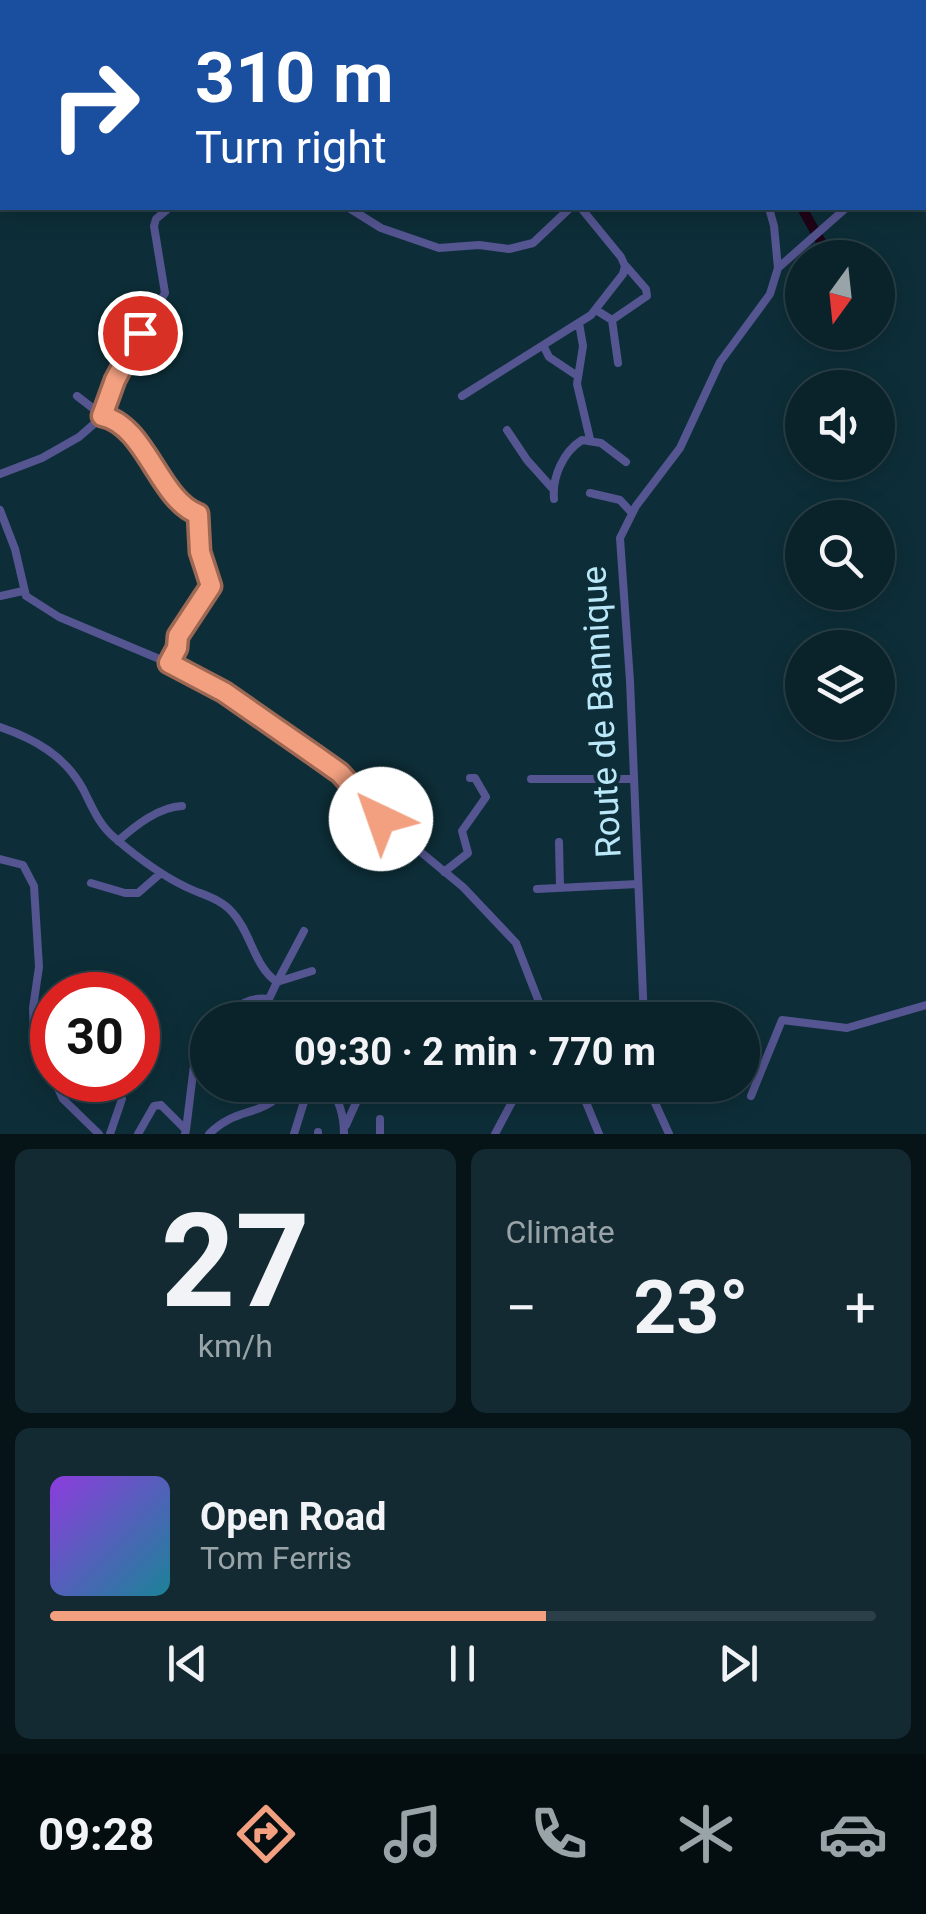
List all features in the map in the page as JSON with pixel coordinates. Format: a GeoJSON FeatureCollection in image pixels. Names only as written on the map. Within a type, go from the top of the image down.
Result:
{"type":"FeatureCollection","features":[{"type":"Feature","properties":{"kind":"street"},"geometry":{"type":"LineString","coordinates":[[0,474],[42,458],[79,437],[102,416],[115,380],[165,293],[154,226],[167,210]]}},
{"type":"Feature","properties":{"kind":"street"},"geometry":{"type":"LineString","coordinates":[[352,210],[381,228],[426,245],[478,245],[509,250],[533,243],[568,210]]}},
{"type":"Feature","properties":{"kind":"street"},"geometry":{"type":"LineString","coordinates":[[583,210],[646,289],[647,296],[612,320]]}},
{"type":"Feature","properties":{"kind":"street"},"geometry":{"type":"LineString","coordinates":[[769,210],[778,268]]}},
{"type":"Feature","properties":{"kind":"street"},"geometry":{"type":"LineString","coordinates":[[778,268],[844,210]]}},
{"type":"Feature","properties":{"kind":"street"},"geometry":{"type":"LineString","coordinates":[[462,396],[596,310],[625,266]]}},
{"type":"Feature","properties":{"kind":"street","name":"Route de Bannique"},"geometry":{"type":"LineString","coordinates":[[643,1002],[620,538],[632,513],[680,448],[720,362],[761,309],[778,268]]}},
{"type":"Feature","properties":{"kind":"street"},"geometry":{"type":"LineString","coordinates":[[596,310],[612,320],[618,362]]}},
{"type":"Feature","properties":{"kind":"street"},"geometry":{"type":"LineString","coordinates":[[578,324],[583,346],[576,375],[590,439]]}},
{"type":"Feature","properties":{"kind":"street"},"geometry":{"type":"LineString","coordinates":[[544,346],[549,357],[576,375]]}},
{"type":"Feature","properties":{"kind":"street"},"geometry":{"type":"LineString","coordinates":[[77,396],[102,416],[124,424],[168,486],[190,511],[198,514],[200,552],[211,586],[178,636],[169,663]]}},
{"type":"Feature","properties":{"kind":"street"},"geometry":{"type":"LineString","coordinates":[[507,430],[553,489]]}},
{"type":"Feature","properties":{"kind":"street"},"geometry":{"type":"LineString","coordinates":[[554,499],[553,489],[567,453],[582,440],[590,439],[626,462]]}},
{"type":"Feature","properties":{"kind":"street"},"geometry":{"type":"LineString","coordinates":[[592,493],[620,500],[632,513]]}},
{"type":"Feature","properties":{"kind":"street"},"geometry":{"type":"LineString","coordinates":[[0,510],[15,549],[22,591],[32,602],[59,618],[169,663],[224,692],[340,773],[381,819],[463,887],[516,943],[540,1002]]}},
{"type":"Feature","properties":{"kind":"street"},"geometry":{"type":"LineString","coordinates":[[0,596],[22,591]]}},
{"type":"Feature","properties":{"kind":"street"},"geometry":{"type":"LineString","coordinates":[[0,726],[56,754],[76,778],[102,826],[118,841],[161,873],[231,910],[266,972],[277,982]]}},
{"type":"Feature","properties":{"kind":"street"},"geometry":{"type":"LineString","coordinates":[[444,872],[468,854],[462,831],[486,796],[475,778],[470,778]]}},
{"type":"Feature","properties":{"kind":"street"},"geometry":{"type":"LineString","coordinates":[[531,778],[632,779]]}},
{"type":"Feature","properties":{"kind":"street"},"geometry":{"type":"LineString","coordinates":[[118,841],[168,807],[182,806]]}},
{"type":"Feature","properties":{"kind":"street"},"geometry":{"type":"LineString","coordinates":[[559,842],[560,887]]}},
{"type":"Feature","properties":{"kind":"street"},"geometry":{"type":"LineString","coordinates":[[0,859],[22,865],[34,886],[39,967],[33,1008],[34,1036],[64,1099],[99,1134]]}},
{"type":"Feature","properties":{"kind":"street"},"geometry":{"type":"LineString","coordinates":[[90,883],[125,894],[138,893],[161,873]]}},
{"type":"Feature","properties":{"kind":"street"},"geometry":{"type":"LineString","coordinates":[[537,889],[638,884]]}},
{"type":"Feature","properties":{"kind":"street"},"geometry":{"type":"LineString","coordinates":[[267,1002],[304,930]]}},
{"type":"Feature","properties":{"kind":"street"},"geometry":{"type":"LineString","coordinates":[[277,982],[312,971]]}},
{"type":"Feature","properties":{"kind":"street"},"geometry":{"type":"LineString","coordinates":[[242,1002],[269,998]]}},
{"type":"Feature","properties":{"kind":"street"},"geometry":{"type":"LineString","coordinates":[[760,1074],[782,1020],[847,1028],[926,1005]]}},
{"type":"Feature","properties":{"kind":"street"},"geometry":{"type":"LineString","coordinates":[[186,1132],[190,1087]]}},
{"type":"Feature","properties":{"kind":"street"},"geometry":{"type":"LineString","coordinates":[[110,1134],[121,1102]]}},
{"type":"Feature","properties":{"kind":"street"},"geometry":{"type":"LineString","coordinates":[[209,1134],[231,1116],[275,1102]]}},
{"type":"Feature","properties":{"kind":"street"},"geometry":{"type":"LineString","coordinates":[[294,1134],[304,1102]]}},
{"type":"Feature","properties":{"kind":"street"},"geometry":{"type":"LineString","coordinates":[[338,1102],[344,1131]]}},
{"type":"Feature","properties":{"kind":"street"},"geometry":{"type":"LineString","coordinates":[[344,1131],[357,1102]]}},
{"type":"Feature","properties":{"kind":"street"},"geometry":{"type":"LineString","coordinates":[[495,1134],[512,1102]]}},
{"type":"Feature","properties":{"kind":"street"},"geometry":{"type":"LineString","coordinates":[[586,1102],[600,1134]]}},
{"type":"Feature","properties":{"kind":"street"},"geometry":{"type":"LineString","coordinates":[[656,1102],[670,1133]]}},
{"type":"Feature","properties":{"kind":"street"},"geometry":{"type":"LineString","coordinates":[[138,1134],[154,1106],[161,1105],[186,1132]]}},
{"type":"Feature","properties":{"kind":"street"},"geometry":{"type":"LineString","coordinates":[[380,1118],[380,1134]]}},
{"type":"Feature","properties":{"kind":"waterway"},"geometry":{"type":"LineString","coordinates":[[803,210],[820,240]]}},
{"type":"Feature","properties":{"kind":"route"},"geometry":{"type":"LineString","coordinates":[[140,333],[115,380],[102,416],[124,424],[168,486],[190,511],[198,514],[200,552],[211,586],[184,624],[169,663],[246,706],[340,773],[381,819]]}}]}
